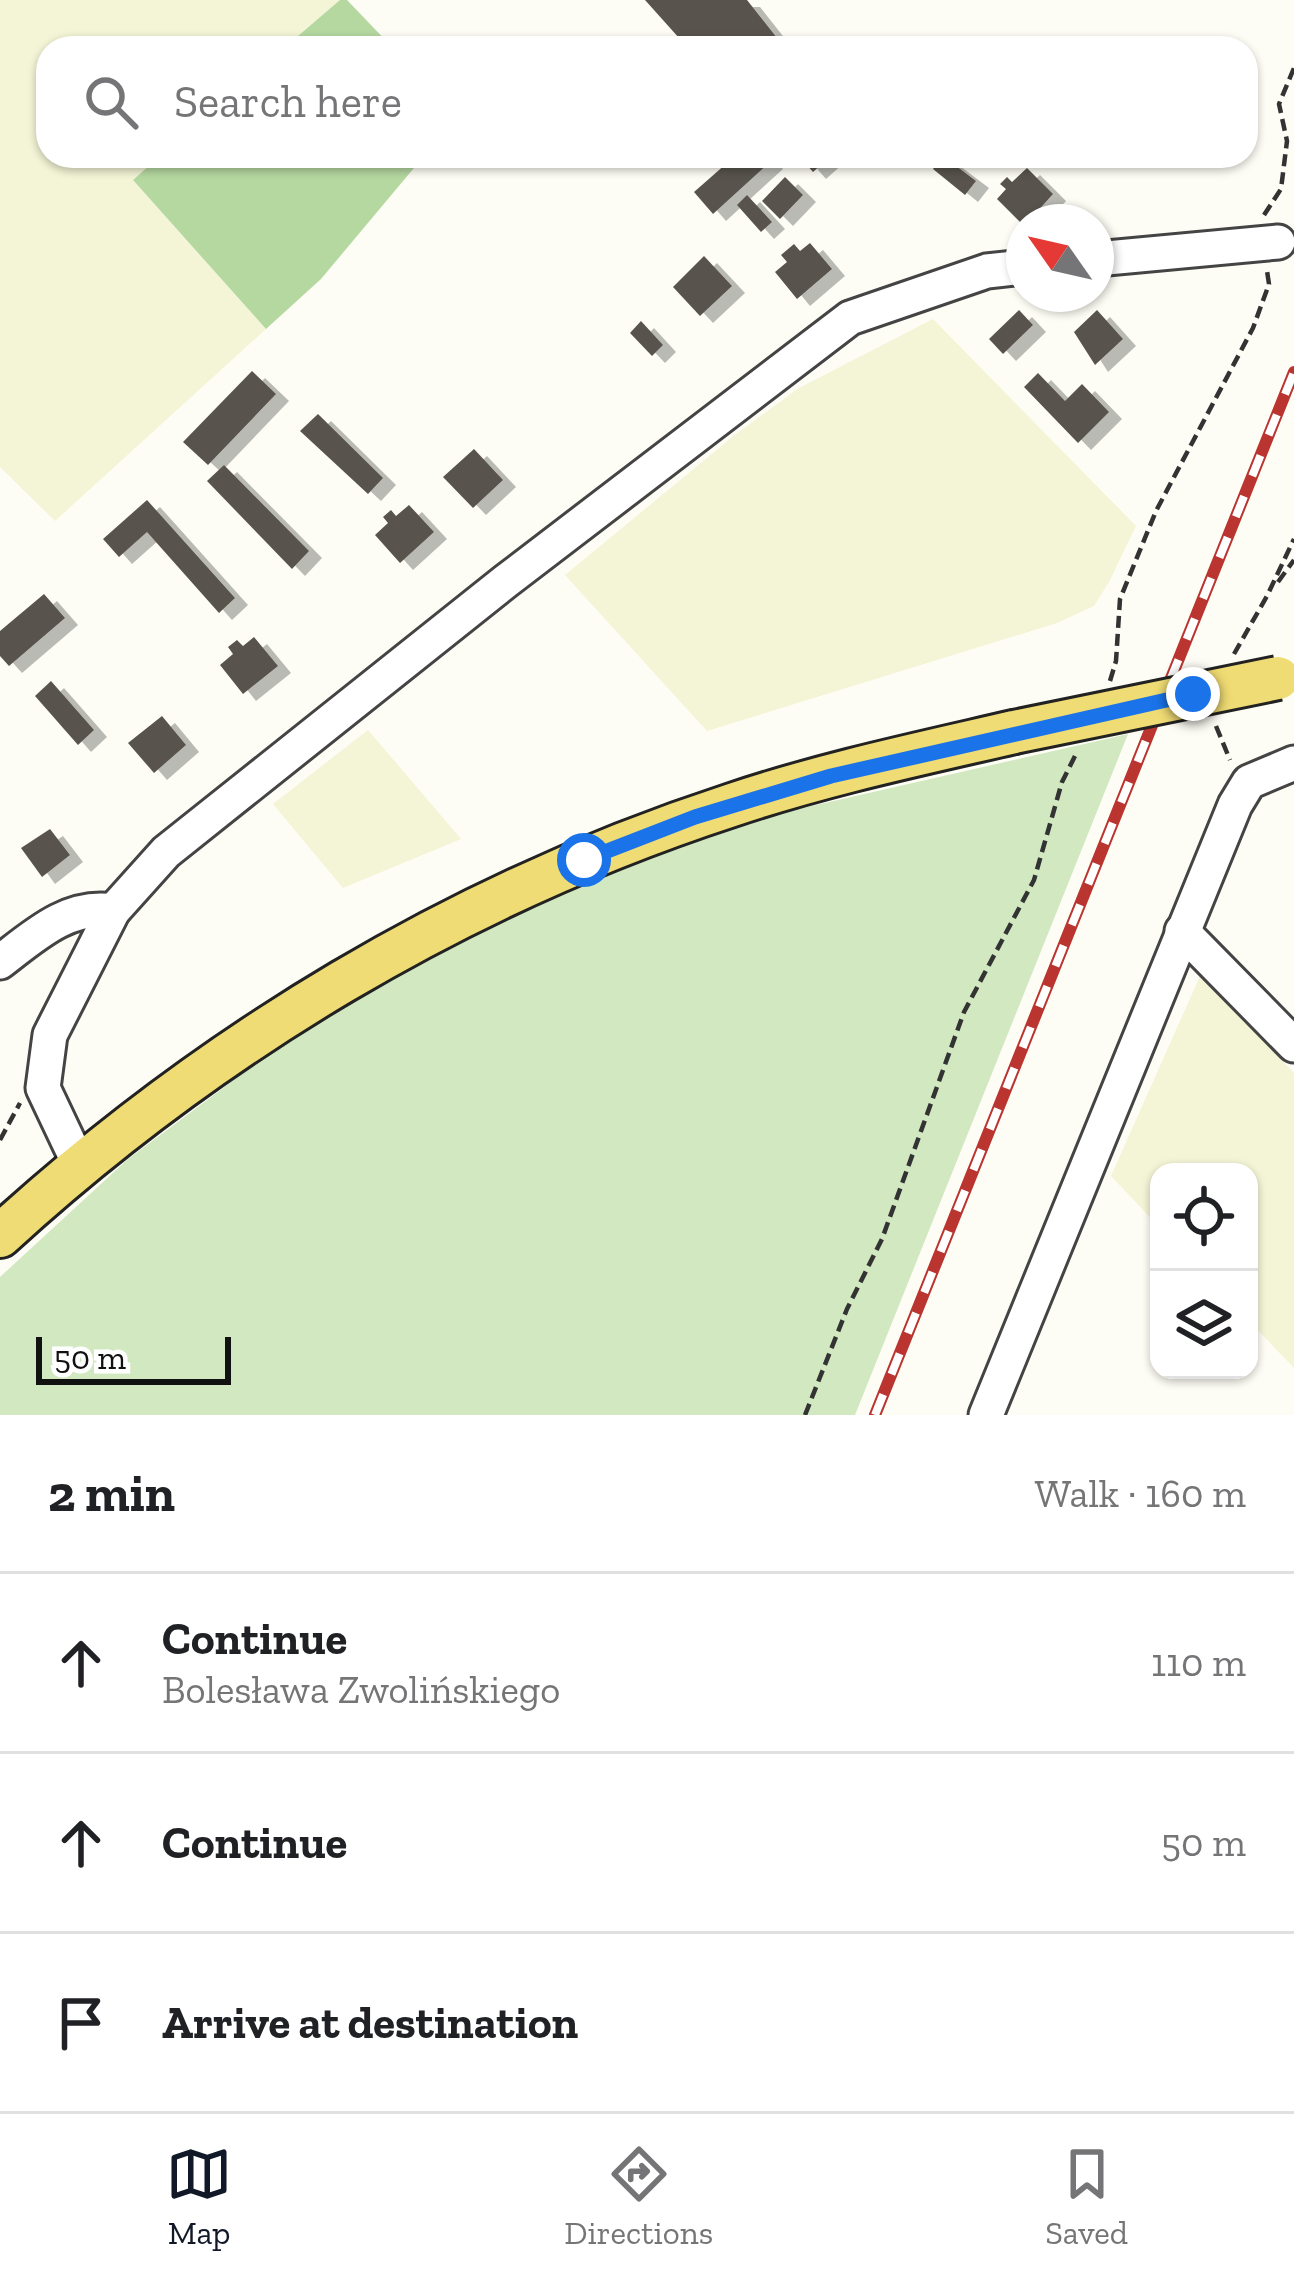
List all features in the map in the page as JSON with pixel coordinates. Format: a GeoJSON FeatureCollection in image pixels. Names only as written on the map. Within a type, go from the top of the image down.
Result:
{"type":"FeatureCollection","features":[{"type":"Feature","properties":{"kind":"main road"},"geometry":{"type":"LineString","coordinates":[[0,1236],[79,1164],[154,1107],[329,988],[521,886],[736,803],[831,776],[1014,732],[1286,677]]}},
{"type":"Feature","properties":{"kind":"street"},"geometry":{"type":"LineString","coordinates":[[1114,257],[1262,244]]}},
{"type":"Feature","properties":{"kind":"street"},"geometry":{"type":"LineString","coordinates":[[79,1164],[44,1088],[50,1035],[113,911],[141,876],[191,828],[850,318],[987,271],[1006,269]]}},
{"type":"Feature","properties":{"kind":"street"},"geometry":{"type":"LineString","coordinates":[[986,1415],[1235,805],[1250,782],[1294,763]]}},
{"type":"Feature","properties":{"kind":"street"},"geometry":{"type":"LineString","coordinates":[[0,962],[54,922],[93,908],[113,911]]}},
{"type":"Feature","properties":{"kind":"street"},"geometry":{"type":"LineString","coordinates":[[1182,932],[1294,1045]]}},
{"type":"Feature","properties":{"kind":"path"},"geometry":{"type":"LineString","coordinates":[[1108,691],[1116,661],[1120,599],[1156,511],[1253,328],[1269,284],[1262,244],[1281,189],[1287,140],[1279,104],[1294,68]]}},
{"type":"Feature","properties":{"kind":"path"},"geometry":{"type":"LineString","coordinates":[[1267,596],[1294,560]]}},
{"type":"Feature","properties":{"kind":"path"},"geometry":{"type":"LineString","coordinates":[[805,1415],[847,1309],[882,1239],[964,1012],[1034,880],[1061,782],[1080,746]]}},
{"type":"Feature","properties":{"kind":"green space"},"geometry":{"type":"Polygon","coordinates":[[[0,0],[340,0],[298,36],[36,36],[36,168],[146,168],[133,180],[266,329],[55,521],[0,467],[0,0]]]}},
{"type":"Feature","properties":{"kind":"green space"},"geometry":{"type":"Polygon","coordinates":[[[340,0],[347,0],[382,36],[298,36],[340,0]]]}},
{"type":"Feature","properties":{"kind":"green space"},"geometry":{"type":"Polygon","coordinates":[[[146,168],[414,168],[321,279],[266,329],[133,180],[146,168]]]}},
{"type":"Feature","properties":{"kind":"green space"},"geometry":{"type":"Polygon","coordinates":[[[933,319],[1136,526],[1109,582],[1094,606],[1057,623],[707,731],[565,575],[799,388],[933,319]]]}},
{"type":"Feature","properties":{"kind":"green space"},"geometry":{"type":"Polygon","coordinates":[[[368,730],[461,839],[343,888],[273,804],[368,730]]]}},
{"type":"Feature","properties":{"kind":"green space"},"geometry":{"type":"Polygon","coordinates":[[[1128,734],[855,1415],[0,1415],[0,1277],[128,1159],[329,1009],[612,872],[759,818],[1128,734]]]}},
{"type":"Feature","properties":{"kind":"green space"},"geometry":{"type":"Polygon","coordinates":[[[1200,976],[1294,1073],[1294,1368],[1258,1330],[1258,1163],[1150,1163],[1150,1217],[1111,1176],[1200,976]]]}},
{"type":"Feature","properties":{"kind":"building"},"geometry":{"type":"Polygon","coordinates":[[[645,0],[747,0],[776,36],[677,36],[645,0]]]}},
{"type":"Feature","properties":{"kind":"building"},"geometry":{"type":"Polygon","coordinates":[[[721,168],[763,168],[713,214],[694,192],[721,168]]]}},
{"type":"Feature","properties":{"kind":"building"},"geometry":{"type":"Polygon","coordinates":[[[959,168],[976,181],[965,195],[933,169],[959,168]]]}},
{"type":"Feature","properties":{"kind":"building"},"geometry":{"type":"Polygon","coordinates":[[[1027,168],[1053,194],[1044,204],[1006,204],[1006,208],[997,199],[1006,189],[1000,184],[1007,177],[1012,182],[1027,168]]]}},
{"type":"Feature","properties":{"kind":"building"},"geometry":{"type":"Polygon","coordinates":[[[785,177],[803,195],[780,219],[762,201],[785,177]]]}},
{"type":"Feature","properties":{"kind":"building"},"geometry":{"type":"Polygon","coordinates":[[[747,195],[772,222],[761,232],[737,205],[747,195]]]}},
{"type":"Feature","properties":{"kind":"building"},"geometry":{"type":"Polygon","coordinates":[[[810,243],[832,269],[797,299],[775,272],[787,262],[781,255],[794,244],[800,251],[810,243]]]}},
{"type":"Feature","properties":{"kind":"building"},"geometry":{"type":"Polygon","coordinates":[[[704,256],[732,286],[700,316],[673,287],[704,256]]]}},
{"type":"Feature","properties":{"kind":"building"},"geometry":{"type":"Polygon","coordinates":[[[1017,312],[1033,325],[1003,354],[989,339],[1017,312]]]}},
{"type":"Feature","properties":{"kind":"building"},"geometry":{"type":"Polygon","coordinates":[[[1099,312],[1123,339],[1095,365],[1074,332],[1099,312]]]}},
{"type":"Feature","properties":{"kind":"building"},"geometry":{"type":"Polygon","coordinates":[[[641,321],[663,345],[652,356],[630,333],[641,321]]]}},
{"type":"Feature","properties":{"kind":"building"},"geometry":{"type":"Polygon","coordinates":[[[252,371],[276,394],[208,465],[183,442],[252,371]]]}},
{"type":"Feature","properties":{"kind":"building"},"geometry":{"type":"Polygon","coordinates":[[[1038,373],[1065,401],[1082,384],[1109,412],[1078,443],[1024,387],[1038,373]]]}},
{"type":"Feature","properties":{"kind":"building"},"geometry":{"type":"Polygon","coordinates":[[[318,414],[383,478],[368,494],[300,431],[318,414]]]}},
{"type":"Feature","properties":{"kind":"building"},"geometry":{"type":"Polygon","coordinates":[[[474,449],[503,480],[473,508],[443,477],[474,449]]]}},
{"type":"Feature","properties":{"kind":"building"},"geometry":{"type":"Polygon","coordinates":[[[224,465],[309,551],[292,569],[207,481],[224,465]]]}},
{"type":"Feature","properties":{"kind":"building"},"geometry":{"type":"Polygon","coordinates":[[[147,500],[235,598],[219,613],[147,532],[119,557],[103,539],[147,500]]]}},
{"type":"Feature","properties":{"kind":"building"},"geometry":{"type":"Polygon","coordinates":[[[409,505],[434,532],[400,563],[375,535],[388,523],[383,517],[391,510],[396,516],[409,505]]]}},
{"type":"Feature","properties":{"kind":"building"},"geometry":{"type":"Polygon","coordinates":[[[44,594],[65,618],[9,666],[0,656],[0,631],[44,594]]]}},
{"type":"Feature","properties":{"kind":"building"},"geometry":{"type":"Polygon","coordinates":[[[254,637],[278,666],[243,694],[220,665],[233,654],[228,647],[237,640],[243,646],[254,637]]]}},
{"type":"Feature","properties":{"kind":"building"},"geometry":{"type":"Polygon","coordinates":[[[51,681],[94,730],[78,745],[35,696],[51,681]]]}},
{"type":"Feature","properties":{"kind":"building"},"geometry":{"type":"Polygon","coordinates":[[[162,716],[186,745],[154,773],[128,743],[162,716]]]}},
{"type":"Feature","properties":{"kind":"building"},"geometry":{"type":"Polygon","coordinates":[[[50,829],[70,855],[42,877],[21,848],[50,829]]]}},
{"type":"Feature","properties":{"kind":"railway"},"geometry":{"type":"LineString","coordinates":[[875,1415],[1294,372]]}},
{"type":"Feature","properties":{"kind":"route"},"geometry":{"type":"LineString","coordinates":[[584,860],[736,803],[831,776],[1193,694]]}}]}
